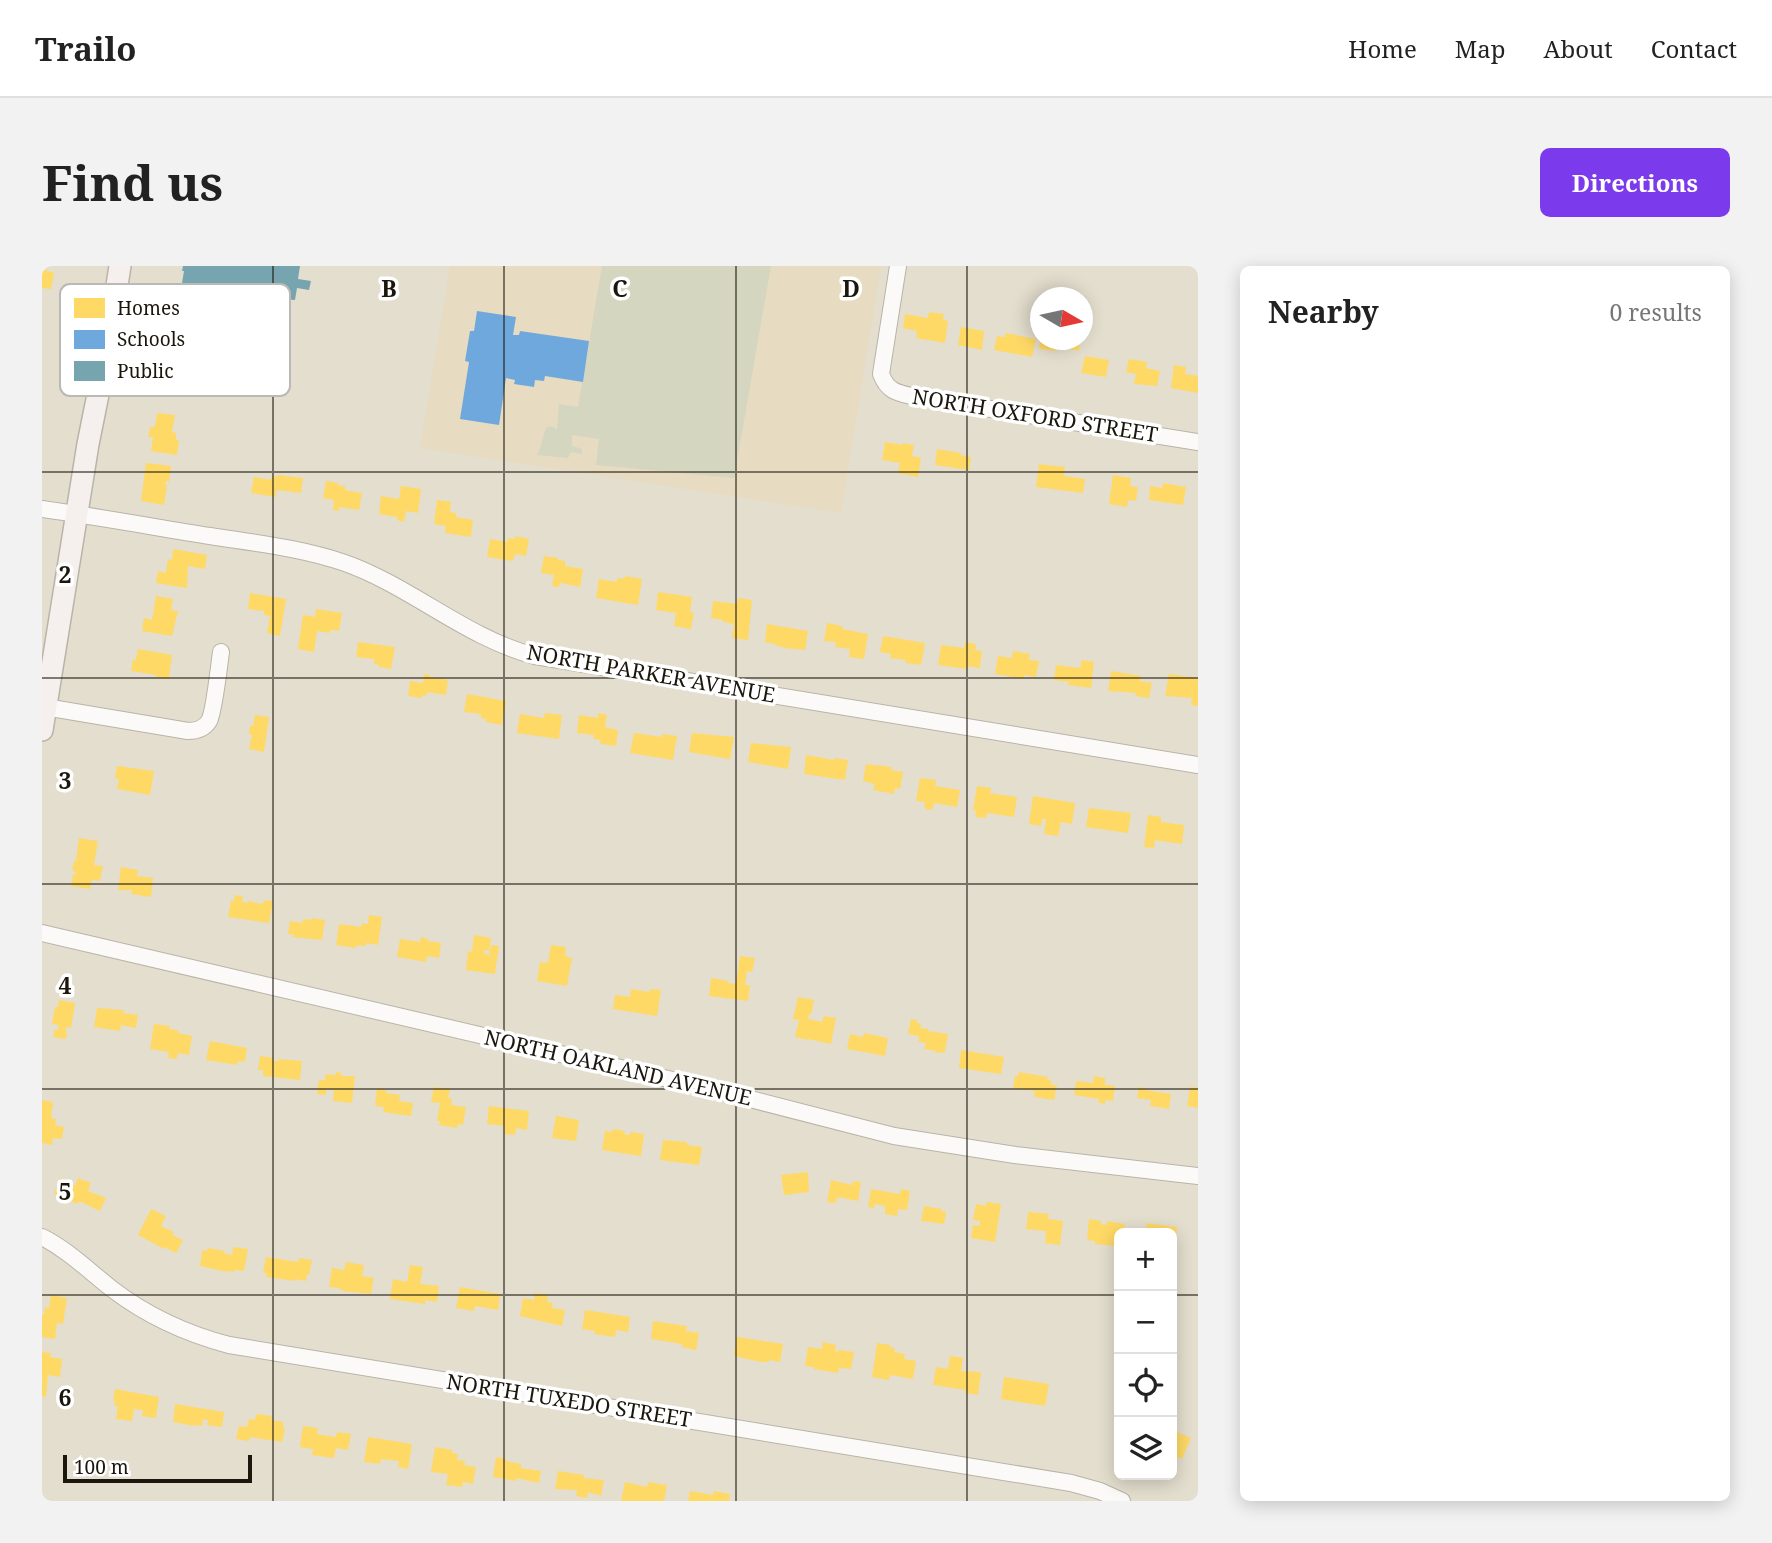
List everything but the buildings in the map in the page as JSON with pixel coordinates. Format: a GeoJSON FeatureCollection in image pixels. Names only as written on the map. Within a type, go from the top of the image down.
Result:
{"type":"FeatureCollection","features":[{"type":"Feature","properties":{"kind":"street"},"geometry":{"type":"LineString","coordinates":[[117,284],[120,266]]}},
{"type":"Feature","properties":{"kind":"street","name":"NORTH OXFORD STREET"},"geometry":{"type":"LineString","coordinates":[[898,266],[881,374],[887,387],[916,397],[1198,442]]}},
{"type":"Feature","properties":{"kind":"street"},"geometry":{"type":"LineString","coordinates":[[42,730],[98,396]]}},
{"type":"Feature","properties":{"kind":"street","name":"NORTH PARKER AVENUE"},"geometry":{"type":"LineString","coordinates":[[42,509],[282,547],[328,558],[393,585],[485,638],[535,656],[1198,765]]}},
{"type":"Feature","properties":{"kind":"street"},"geometry":{"type":"LineString","coordinates":[[46,707],[188,731],[197,730],[211,718],[221,652]]}},
{"type":"Feature","properties":{"kind":"street","name":"NORTH OAKLAND AVENUE"},"geometry":{"type":"LineString","coordinates":[[42,933],[711,1089],[894,1136],[1015,1155],[1198,1176]]}},
{"type":"Feature","properties":{"kind":"street","name":"NORTH TUXEDO STREET"},"geometry":{"type":"LineString","coordinates":[[42,1237],[142,1309],[173,1325],[229,1345],[1058,1481],[1094,1489],[1122,1501]]}},
{"type":"Feature","properties":{"kind":"shaded area"},"geometry":{"type":"Polygon","coordinates":[[[450,266],[881,266],[841,513],[420,448],[450,266]]]}},
{"type":"Feature","properties":{"kind":"green space"},"geometry":{"type":"Polygon","coordinates":[[[602,266],[771,266],[734,478],[596,465],[599,439],[572,435],[572,446],[582,449],[582,454],[571,452],[568,458],[537,455],[546,428],[551,426],[557,429],[559,404],[578,407],[602,266]]]}}]}
